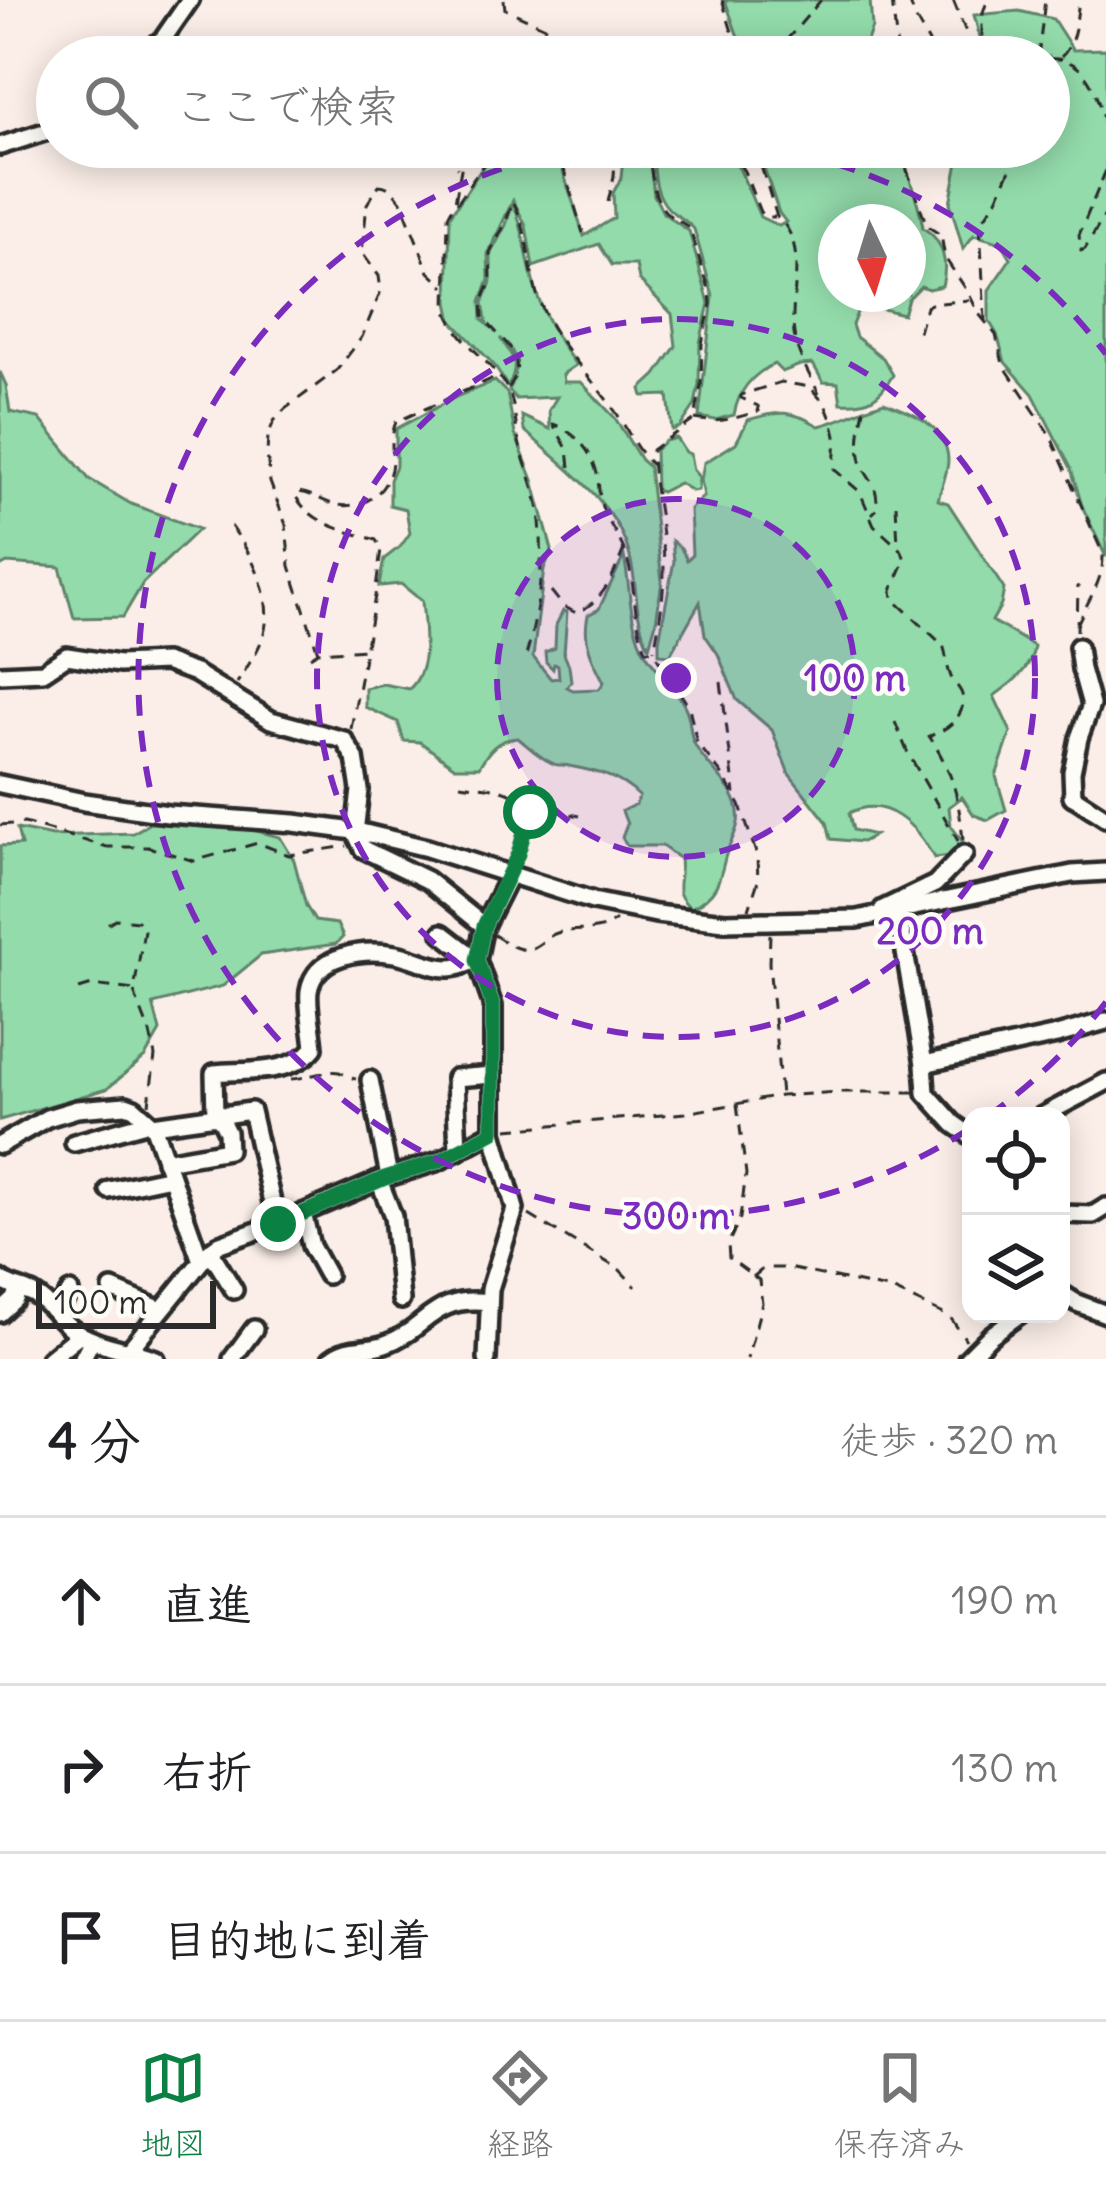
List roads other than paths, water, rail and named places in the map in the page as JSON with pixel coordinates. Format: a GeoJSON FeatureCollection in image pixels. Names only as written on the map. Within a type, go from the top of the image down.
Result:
{"type":"FeatureCollection","features":[{"type":"Feature","properties":{"kind":"street"},"geometry":{"type":"LineString","coordinates":[[165,36],[190,0]]}},
{"type":"Feature","properties":{"kind":"street"},"geometry":{"type":"LineString","coordinates":[[0,146],[36,135]]}},
{"type":"Feature","properties":{"kind":"street"},"geometry":{"type":"LineString","coordinates":[[1078,646],[1091,705],[1072,772],[1073,797],[1106,818]]}},
{"type":"Feature","properties":{"kind":"street"},"geometry":{"type":"LineString","coordinates":[[0,674],[44,672],[68,656],[119,664],[165,662],[195,673],[271,720],[346,741],[355,758],[360,790],[357,837],[363,848],[428,880],[484,927]]}},
{"type":"Feature","properties":{"kind":"street"},"geometry":{"type":"LineString","coordinates":[[0,784],[84,802],[294,824],[428,848],[592,901],[656,914],[746,922],[869,916],[1072,874],[1106,872]]}},
{"type":"Feature","properties":{"kind":"street"},"geometry":{"type":"LineString","coordinates":[[869,916],[935,884],[964,854]]}},
{"type":"Feature","properties":{"kind":"street"},"geometry":{"type":"LineString","coordinates":[[487,1359],[488,1302],[515,1209],[493,1132],[493,1006],[477,960],[484,927],[510,874]]}},
{"type":"Feature","properties":{"kind":"street"},"geometry":{"type":"LineString","coordinates":[[898,911],[926,1093],[962,1130]]}},
{"type":"Feature","properties":{"kind":"street"},"geometry":{"type":"LineString","coordinates":[[442,933],[477,960]]}},
{"type":"Feature","properties":{"kind":"street"},"geometry":{"type":"LineString","coordinates":[[110,1190],[228,1150],[227,1132],[217,1117],[214,1073],[303,1061],[314,1048],[309,991],[319,971],[338,957],[397,954],[453,969],[477,960]]}},
{"type":"Feature","properties":{"kind":"street"},"geometry":{"type":"LineString","coordinates":[[924,1064],[1106,1021]]}},
{"type":"Feature","properties":{"kind":"street"},"geometry":{"type":"LineString","coordinates":[[458,1150],[454,1078],[493,1075]]}},
{"type":"Feature","properties":{"kind":"street"},"geometry":{"type":"LineString","coordinates":[[370,1079],[392,1208],[401,1300]]}},
{"type":"Feature","properties":{"kind":"street"},"geometry":{"type":"LineString","coordinates":[[1059,1107],[1106,1082]]}},
{"type":"Feature","properties":{"kind":"street"},"geometry":{"type":"LineString","coordinates":[[0,1145],[47,1118],[77,1109],[134,1108],[150,1123],[206,1256],[234,1291]]}},
{"type":"Feature","properties":{"kind":"street"},"geometry":{"type":"LineString","coordinates":[[74,1143],[150,1123],[251,1112],[278,1224]]}},
{"type":"Feature","properties":{"kind":"street"},"geometry":{"type":"LineString","coordinates":[[128,1354],[220,1244],[439,1161],[493,1132]]}},
{"type":"Feature","properties":{"kind":"street"},"geometry":{"type":"LineString","coordinates":[[1070,1213],[1100,1211]]}},
{"type":"Feature","properties":{"kind":"street"},"geometry":{"type":"LineString","coordinates":[[303,1213],[311,1246],[328,1275]]}},
{"type":"Feature","properties":{"kind":"street"},"geometry":{"type":"LineString","coordinates":[[0,1280],[34,1294],[69,1328],[86,1337],[128,1354],[156,1359]]}},
{"type":"Feature","properties":{"kind":"street"},"geometry":{"type":"LineString","coordinates":[[0,1313],[16,1299],[19,1289]]}},
{"type":"Feature","properties":{"kind":"street"},"geometry":{"type":"LineString","coordinates":[[112,1289],[161,1310]]}},
{"type":"Feature","properties":{"kind":"street"},"geometry":{"type":"LineString","coordinates":[[56,1312],[70,1292]]}},
{"type":"Feature","properties":{"kind":"street"},"geometry":{"type":"LineString","coordinates":[[1070,1298],[1106,1314]]}},
{"type":"Feature","properties":{"kind":"street"},"geometry":{"type":"LineString","coordinates":[[331,1359],[344,1349],[387,1344],[439,1309],[460,1302],[488,1302]]}},
{"type":"Feature","properties":{"kind":"street"},"geometry":{"type":"LineString","coordinates":[[970,1355],[1009,1323]]}},
{"type":"Feature","properties":{"kind":"street"},"geometry":{"type":"LineString","coordinates":[[232,1359],[254,1329]]}},
{"type":"Feature","properties":{"kind":"street"},"geometry":{"type":"LineString","coordinates":[[49,1359],[86,1337]]}},
{"type":"Feature","properties":{"kind":"street"},"geometry":{"type":"LineString","coordinates":[[82,1359],[86,1337]]}}]}
